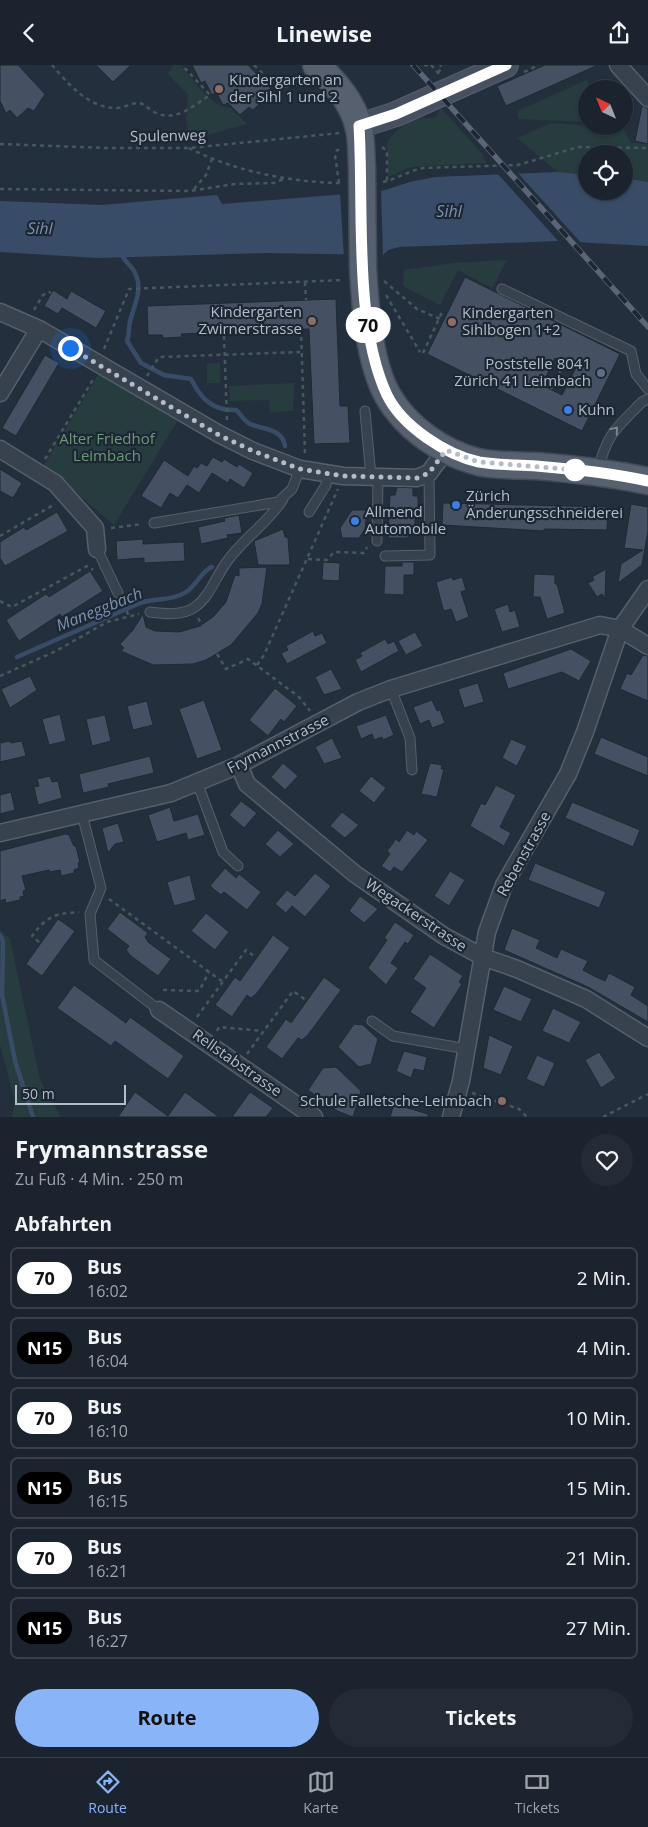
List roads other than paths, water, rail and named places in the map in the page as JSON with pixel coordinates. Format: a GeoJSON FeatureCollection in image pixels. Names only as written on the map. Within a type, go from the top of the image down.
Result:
{"type":"FeatureCollection","features":[{"type":"Feature","properties":{"kind":"main road"},"geometry":{"type":"LineString","coordinates":[[348,130],[514,69]]}},
{"type":"Feature","properties":{"kind":"main road"},"geometry":{"type":"LineString","coordinates":[[310,74],[340,90],[353,111],[348,130],[362,167],[368,327],[388,396],[403,416],[424,436],[446,450],[479,462],[598,471],[648,481]]}},
{"type":"Feature","properties":{"kind":"street"},"geometry":{"type":"LineString","coordinates":[[618,65],[648,98]]}},
{"type":"Feature","properties":{"kind":"street"},"geometry":{"type":"LineString","coordinates":[[0,312],[35,328],[99,370],[219,435],[253,451],[303,463],[335,475],[417,478],[429,473],[446,450]]}},
{"type":"Feature","properties":{"kind":"street"},"geometry":{"type":"LineString","coordinates":[[0,393],[35,328]]}},
{"type":"Feature","properties":{"kind":"street"},"geometry":{"type":"LineString","coordinates":[[0,449],[55,483],[95,528],[97,549]]}},
{"type":"Feature","properties":{"kind":"street"},"geometry":{"type":"LineString","coordinates":[[648,589],[620,629],[648,646]]}},
{"type":"Feature","properties":{"kind":"street","name":"Frymannstrasse"},"geometry":{"type":"LineString","coordinates":[[0,833],[161,796],[239,765],[358,702],[390,689],[600,625],[620,629]]}},
{"type":"Feature","properties":{"kind":"street","name":"Rebenstrasse"},"geometry":{"type":"LineString","coordinates":[[451,1117],[467,1049],[487,932],[504,885],[568,774],[585,732],[620,629]]}},
{"type":"Feature","properties":{"kind":"street","name":"Wegackerstrasse"},"geometry":{"type":"LineString","coordinates":[[239,765],[247,784],[355,874],[444,936],[483,957],[586,999],[648,1038]]}},
{"type":"Feature","properties":{"kind":"street","name":"Rellstabstrasse"},"geometry":{"type":"LineString","coordinates":[[156,1007],[314,1117]]}},
{"type":"Feature","properties":{"kind":"lane"},"geometry":{"type":"LineString","coordinates":[[502,289],[632,351],[636,373],[648,389]]}},
{"type":"Feature","properties":{"kind":"lane"},"geometry":{"type":"LineString","coordinates":[[598,471],[611,433],[642,402],[648,399]]}},
{"type":"Feature","properties":{"kind":"lane"},"geometry":{"type":"LineString","coordinates":[[365,411],[374,477],[377,541]]}},
{"type":"Feature","properties":{"kind":"lane"},"geometry":{"type":"LineString","coordinates":[[150,612],[177,613],[196,606],[209,591],[230,557],[271,516],[292,489],[303,463]]}},
{"type":"Feature","properties":{"kind":"lane"},"geometry":{"type":"LineString","coordinates":[[385,556],[430,555],[429,473]]}},
{"type":"Feature","properties":{"kind":"lane"},"geometry":{"type":"LineString","coordinates":[[309,512],[326,485],[335,475]]}},
{"type":"Feature","properties":{"kind":"lane"},"geometry":{"type":"LineString","coordinates":[[154,523],[283,499]]}},
{"type":"Feature","properties":{"kind":"lane"},"geometry":{"type":"LineString","coordinates":[[97,549],[118,593]]}},
{"type":"Feature","properties":{"kind":"lane"},"geometry":{"type":"LineString","coordinates":[[390,689],[410,738],[412,770]]}},
{"type":"Feature","properties":{"kind":"lane"},"geometry":{"type":"LineString","coordinates":[[197,782],[223,852],[238,866]]}},
{"type":"Feature","properties":{"kind":"lane"},"geometry":{"type":"LineString","coordinates":[[84,821],[101,888],[90,914],[94,960],[156,1007]]}},
{"type":"Feature","properties":{"kind":"lane"},"geometry":{"type":"LineString","coordinates":[[372,1021],[393,1036],[467,1049]]}},
{"type":"Feature","properties":{"kind":"water","name":"Sihl"},"geometry":{"type":"Polygon","coordinates":[[[558,172],[578,174],[578,200],[633,200],[633,180],[648,182],[648,246],[558,241],[399,247],[388,250],[383,255],[266,253],[98,258],[0,252],[0,201],[102,205],[217,195],[222,204],[382,191],[410,182],[435,177],[558,172]]]}},
{"type":"Feature","properties":{"kind":"waterway","name":"Maneggbach"},"geometry":{"type":"LineString","coordinates":[[121,254],[134,271],[137,279],[138,296],[130,321],[127,341],[141,363],[164,375],[191,379],[204,398],[214,406],[236,410],[250,424],[276,433],[283,440],[285,446]]}},
{"type":"Feature","properties":{"kind":"waterway","name":"Maneggbach"},"geometry":{"type":"LineString","coordinates":[[17,657],[140,603],[181,595],[190,589],[205,571],[212,567]]}},
{"type":"Feature","properties":{"kind":"waterway","name":"Maneggbach"},"geometry":{"type":"LineString","coordinates":[[0,935],[3,941],[2,995],[15,1061],[33,1117]]}},
{"type":"Feature","properties":{"kind":"railway"},"geometry":{"type":"LineString","coordinates":[[413,65],[648,327]]}},
{"type":"Feature","properties":{"kind":"place","name":"Kindergarten an der Sihl 1 und 2"},"geometry":{"type":"Point","coordinates":[219,89]}},
{"type":"Feature","properties":{"kind":"place","name":"Kindergarten Zwirnerstrasse"},"geometry":{"type":"Point","coordinates":[312,321]}},
{"type":"Feature","properties":{"kind":"place","name":"Kindergarten Sihlbogen 1+2"},"geometry":{"type":"Point","coordinates":[452,322]}},
{"type":"Feature","properties":{"kind":"place","name":"Poststelle 8041 Zürich 41 Leimbach"},"geometry":{"type":"Point","coordinates":[601,373]}},
{"type":"Feature","properties":{"kind":"place","name":"Kuhn"},"geometry":{"type":"Point","coordinates":[568,410]}},
{"type":"Feature","properties":{"kind":"place","name":"Zürich Änderungsschneiderei"},"geometry":{"type":"Point","coordinates":[456,505]}},
{"type":"Feature","properties":{"kind":"place","name":"Allmend Automobile"},"geometry":{"type":"Point","coordinates":[355,521]}},
{"type":"Feature","properties":{"kind":"place","name":"Schule Falletsche-Leimbach"},"geometry":{"type":"Point","coordinates":[502,1101]}},
{"type":"Feature","properties":{"kind":"park label","name":"Alter Friedhof Leimbach"},"geometry":{"type":"Point","coordinates":[107,448]}}]}
